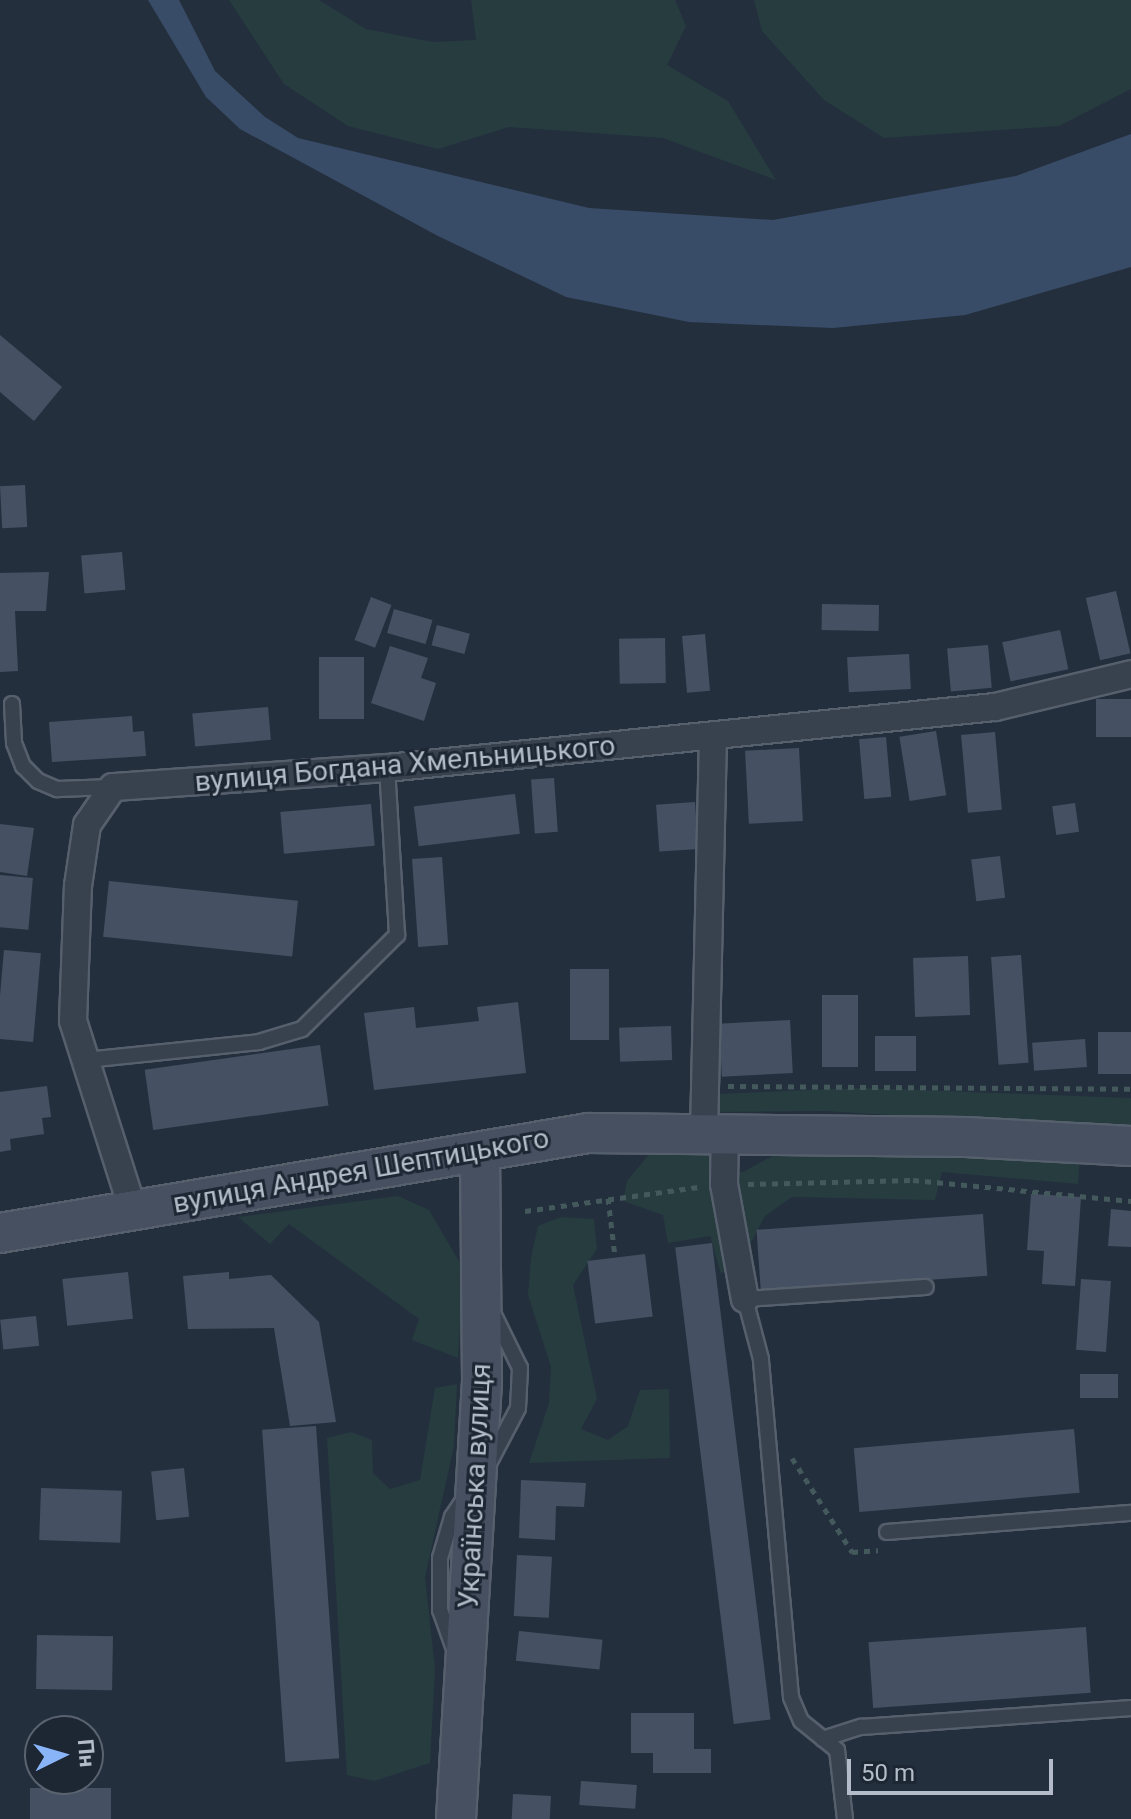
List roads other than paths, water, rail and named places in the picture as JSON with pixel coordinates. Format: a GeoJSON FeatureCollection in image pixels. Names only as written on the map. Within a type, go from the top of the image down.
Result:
{"type":"FeatureCollection","features":[{"type":"Feature","properties":{"kind":"street","name":"вулиця Богдана Хмельницького"},"geometry":{"type":"LineString","coordinates":[[113,787],[387,768],[995,707],[1131,674]]}},
{"type":"Feature","properties":{"kind":"street"},"geometry":{"type":"LineString","coordinates":[[713,737],[708,1086],[745,1299]]}},
{"type":"Feature","properties":{"kind":"street"},"geometry":{"type":"LineString","coordinates":[[113,787],[87,825],[78,886],[73,1021],[133,1210]]}},
{"type":"Feature","properties":{"kind":"street","name":"вулиця Андрея Шептицького"},"geometry":{"type":"LineString","coordinates":[[0,1233],[588,1133],[714,1133],[1131,1146]]}},
{"type":"Feature","properties":{"kind":"street","name":"Українська вулиця"},"geometry":{"type":"LineString","coordinates":[[456,1819],[476,1482],[483,1297],[480,1152]]}},
{"type":"Feature","properties":{"kind":"lane"},"geometry":{"type":"LineString","coordinates":[[12,704],[14,743],[23,766],[38,781],[57,789],[113,787]]}},
{"type":"Feature","properties":{"kind":"lane"},"geometry":{"type":"LineString","coordinates":[[86,1060],[259,1042],[302,1029],[397,935],[387,768]]}},
{"type":"Feature","properties":{"kind":"lane"},"geometry":{"type":"LineString","coordinates":[[845,1819],[837,1750],[801,1721],[791,1697],[761,1359],[745,1299],[926,1287]]}},
{"type":"Feature","properties":{"kind":"lane"},"geometry":{"type":"LineString","coordinates":[[887,1532],[1131,1513]]}},
{"type":"Feature","properties":{"kind":"lane"},"geometry":{"type":"LineString","coordinates":[[823,1739],[861,1727],[1131,1708]]}},
{"type":"Feature","properties":{"kind":"water"},"geometry":{"type":"Polygon","coordinates":[[[148,0],[179,0],[215,71],[265,117],[298,138],[589,208],[773,220],[1016,176],[1131,134],[1131,267],[965,315],[833,328],[689,322],[566,297],[438,236],[240,129],[206,97],[148,0]]]}}]}
